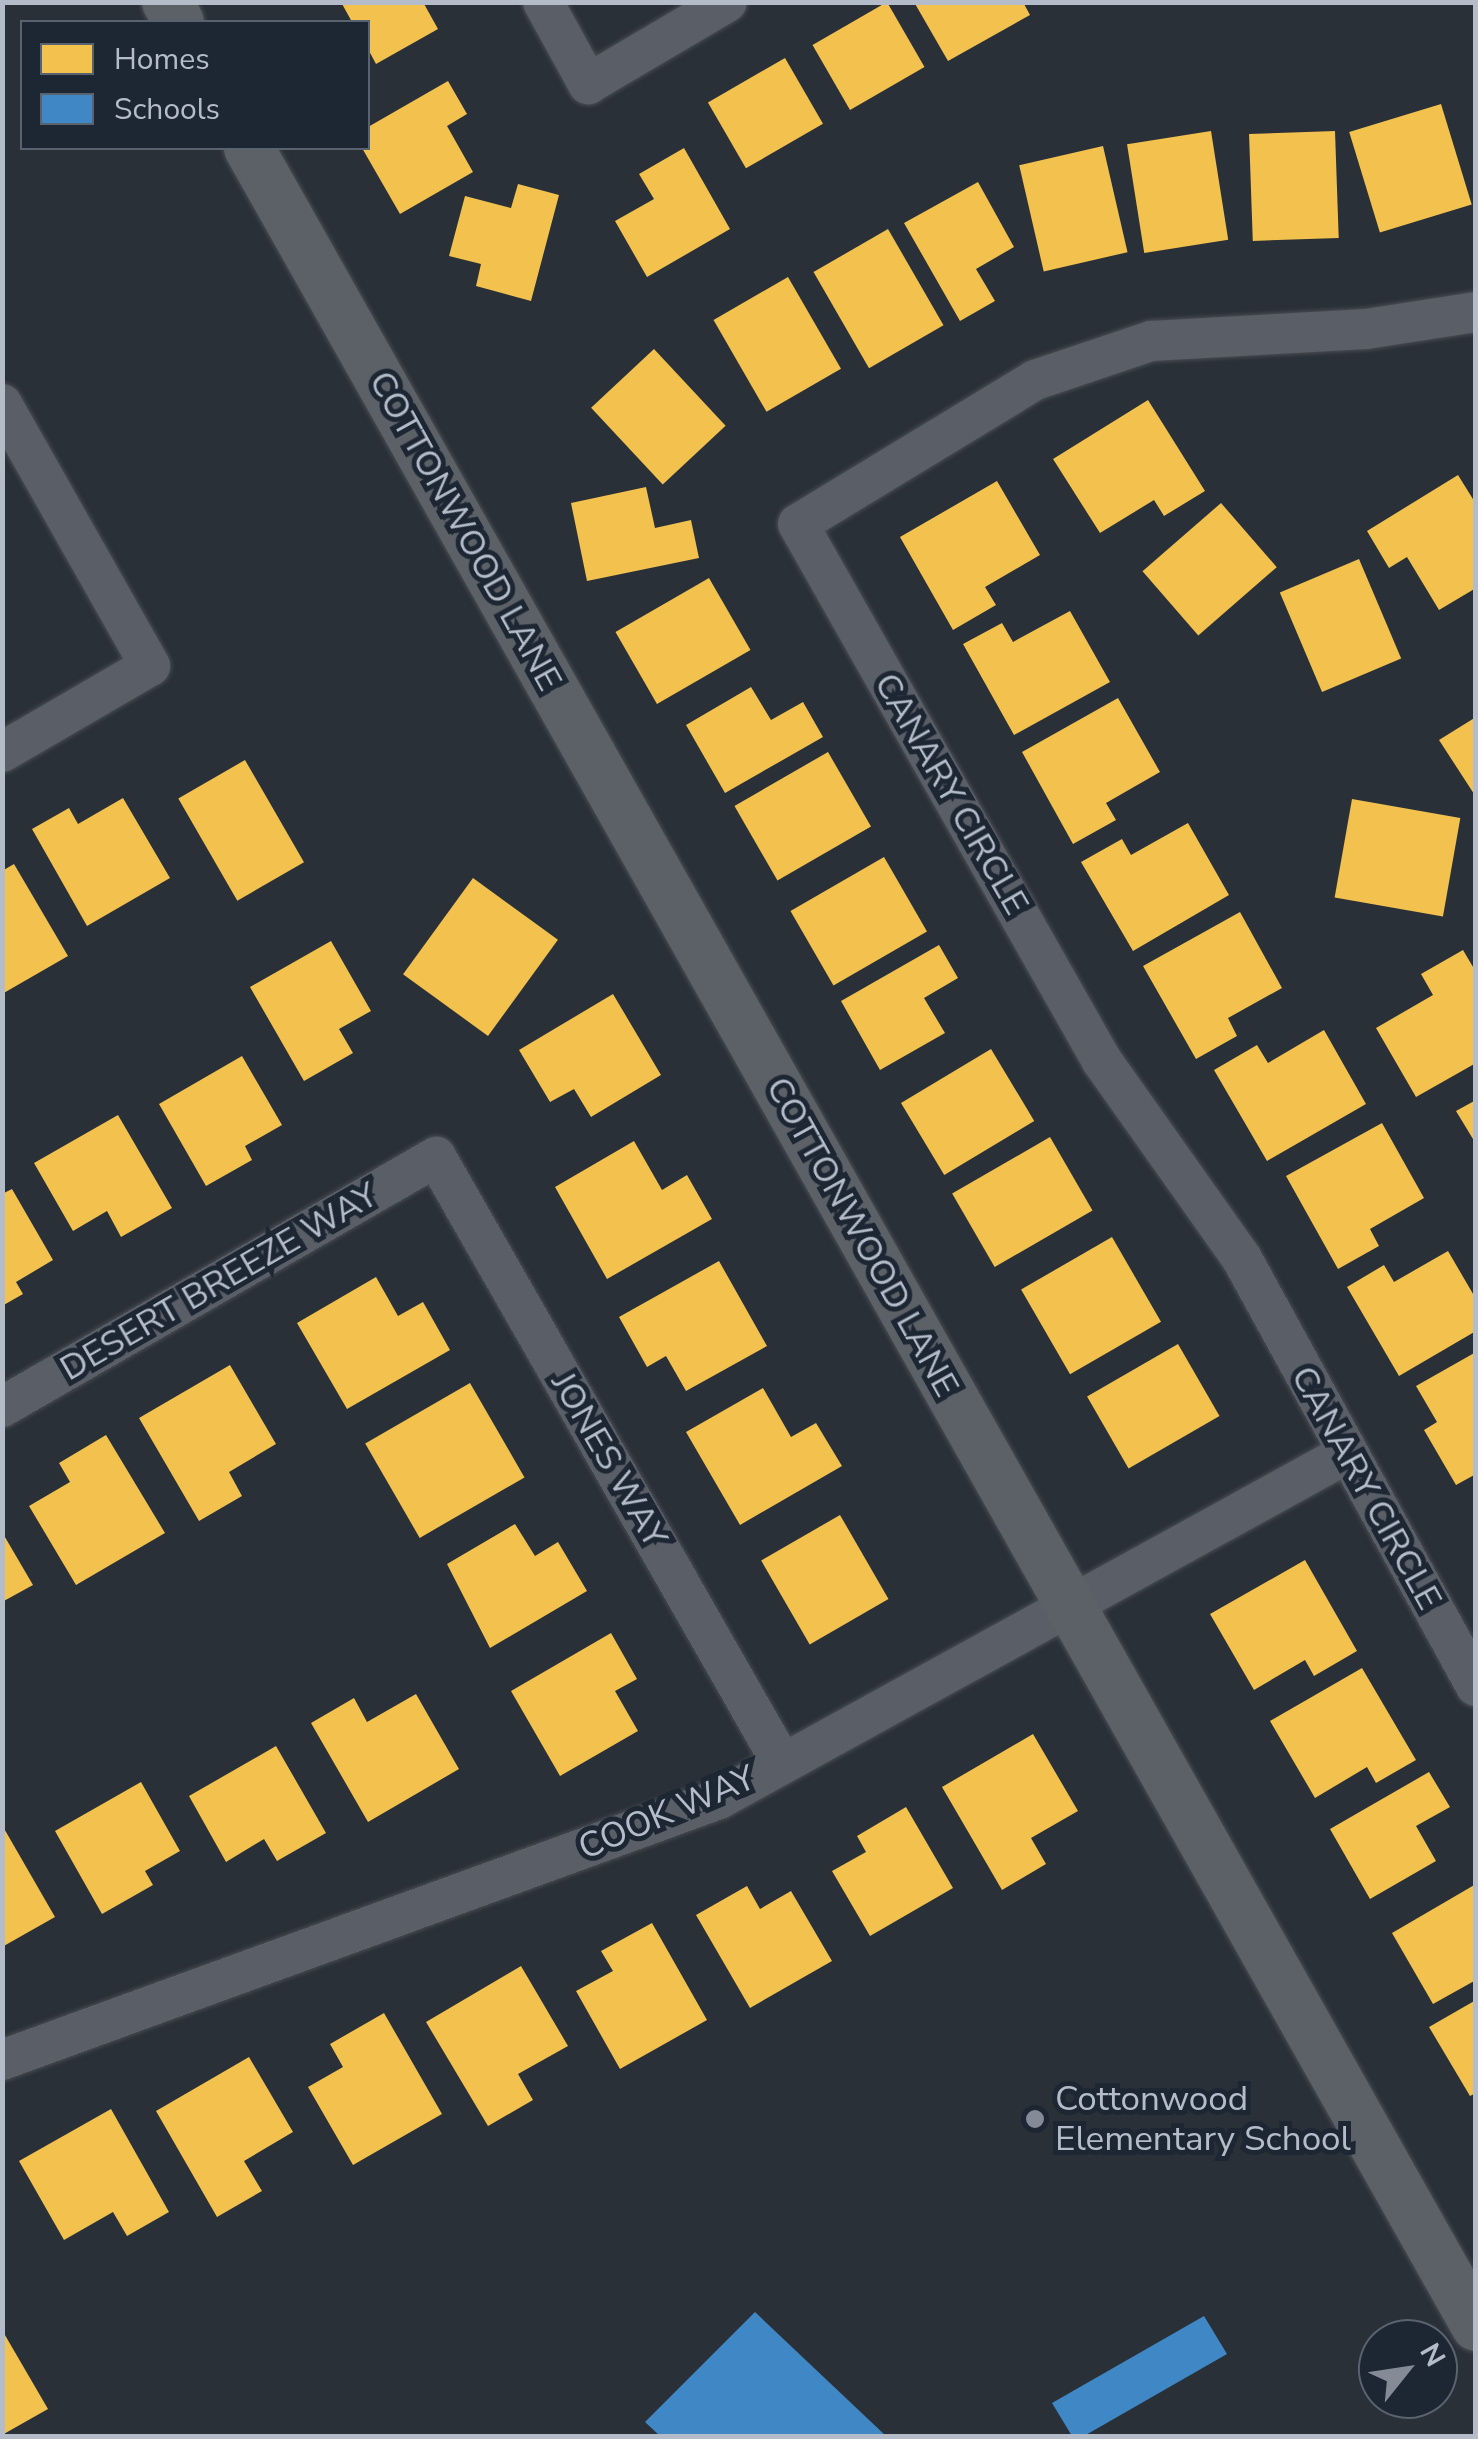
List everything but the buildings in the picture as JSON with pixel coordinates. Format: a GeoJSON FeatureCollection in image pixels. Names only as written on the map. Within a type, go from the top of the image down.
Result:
{"type":"FeatureCollection","features":[{"type":"Feature","properties":{"kind":"main road","name":"COTTONWOOD LANE"},"geometry":{"type":"LineString","coordinates":[[250,150],[1476,2326]]}},
{"type":"Feature","properties":{"kind":"street"},"geometry":{"type":"LineString","coordinates":[[542,2],[588,84],[727,2]]}},
{"type":"Feature","properties":{"kind":"street","name":"CANARY CIRCLE"},"geometry":{"type":"LineString","coordinates":[[1476,312],[1366,329],[1150,341],[1035,380],[798,524],[1102,1061],[1241,1256],[1476,1686]]}},
{"type":"Feature","properties":{"kind":"street"},"geometry":{"type":"LineString","coordinates":[[2,404],[150,666],[2,752]]}},
{"type":"Feature","properties":{"kind":"street","name":"DESERT BREEZE WAY"},"geometry":{"type":"LineString","coordinates":[[2,1407],[436,1157]]}},
{"type":"Feature","properties":{"kind":"street","name":"JONES WAY"},"geometry":{"type":"LineString","coordinates":[[436,1157],[782,1763]]}},
{"type":"Feature","properties":{"kind":"street","name":"COOK WAY"},"geometry":{"type":"LineString","coordinates":[[2,2060],[719,1800],[1072,1609],[1346,1454]]}},
{"type":"Feature","properties":{"kind":"place","name":"Cottonwood Elementary School"},"geometry":{"type":"Point","coordinates":[1035,2119]}}]}
